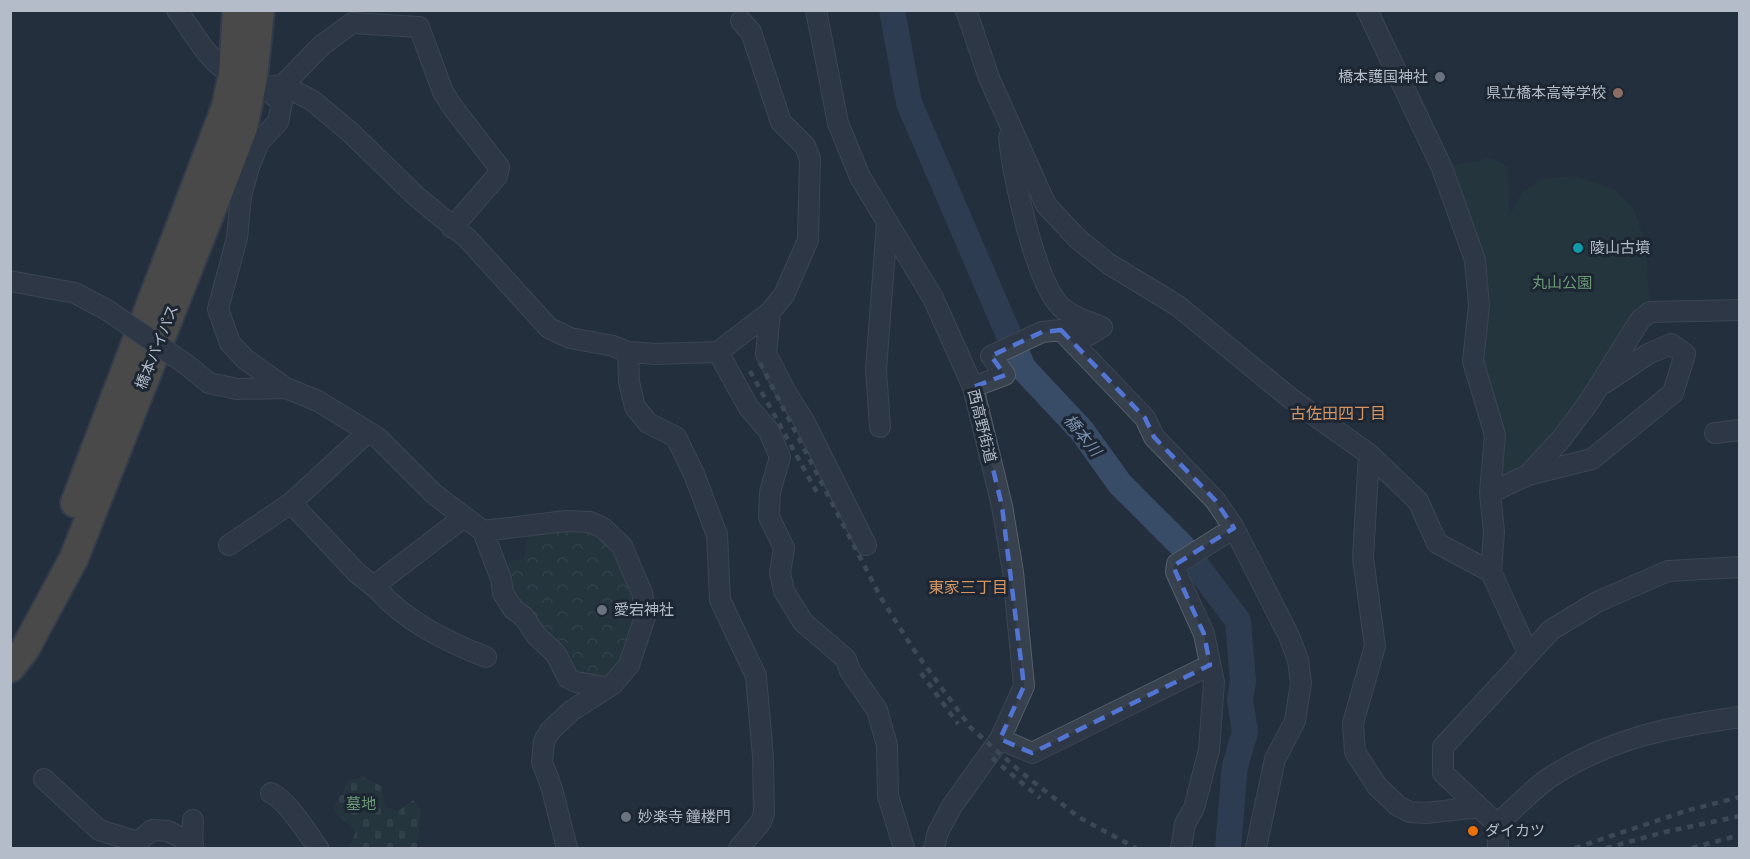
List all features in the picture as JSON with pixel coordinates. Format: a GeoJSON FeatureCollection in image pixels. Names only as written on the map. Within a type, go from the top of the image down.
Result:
{"type":"FeatureCollection","features":[{"type":"Feature","properties":{"kind":"highway","name":"橋本バイパス"},"geometry":{"type":"LineString","coordinates":[[237,10],[258,81]]}},
{"type":"Feature","properties":{"kind":"highway","name":"橋本バイパス"},"geometry":{"type":"LineString","coordinates":[[10,668],[30,639],[74,558],[239,139],[258,81],[260,10]]}},
{"type":"Feature","properties":{"kind":"highway","name":"橋本バイパス"},"geometry":{"type":"LineString","coordinates":[[10,633],[38,592],[56,552],[226,107],[258,81]]}},
{"type":"Feature","properties":{"kind":"street"},"geometry":{"type":"LineString","coordinates":[[177,10],[213,57],[258,81],[313,101],[350,132],[452,228],[467,238],[549,328],[570,338],[613,346],[628,352],[656,354],[718,352],[770,312],[784,295],[808,240],[810,159],[805,146],[781,122],[765,66],[751,32],[741,21]]}},
{"type":"Feature","properties":{"kind":"street","name":"西高野街道"},"geometry":{"type":"LineString","coordinates":[[816,10],[838,123],[860,177],[933,298],[973,387],[1002,506],[1013,572],[1024,686],[1000,739],[952,806],[938,832],[934,849]]}},
{"type":"Feature","properties":{"kind":"street"},"geometry":{"type":"LineString","coordinates":[[966,10],[988,78],[1046,205],[1078,239],[1109,264],[1178,306],[1290,398],[1369,454],[1418,501],[1437,543],[1491,572]]}},
{"type":"Feature","properties":{"kind":"street"},"geometry":{"type":"LineString","coordinates":[[1367,10],[1442,168],[1475,260],[1479,306],[1473,361],[1495,435],[1490,493],[1494,532],[1491,572],[1528,653]]}},
{"type":"Feature","properties":{"kind":"street"},"geometry":{"type":"LineString","coordinates":[[258,81],[321,46],[352,23],[419,27],[443,92],[499,167],[497,176],[452,228]]}},
{"type":"Feature","properties":{"kind":"street"},"geometry":{"type":"LineString","coordinates":[[258,81],[282,103],[278,122],[259,142],[249,166],[242,196],[237,238],[218,309],[230,343],[245,359],[286,388],[309,397],[378,438],[434,494],[483,531],[501,579],[503,593],[513,609],[524,617],[536,636],[556,654],[568,678],[576,682],[606,687]]}},
{"type":"Feature","properties":{"kind":"street"},"geometry":{"type":"LineString","coordinates":[[973,387],[1005,375],[991,356],[1052,331],[1089,335],[1102,327],[1062,309],[1046,282],[1014,180],[1007,119]]}},
{"type":"Feature","properties":{"kind":"street"},"geometry":{"type":"LineString","coordinates":[[880,427],[876,370],[887,223]]}},
{"type":"Feature","properties":{"kind":"street"},"geometry":{"type":"LineString","coordinates":[[10,281],[75,293],[107,310],[187,365],[208,384],[237,389],[286,388]]}},
{"type":"Feature","properties":{"kind":"street"},"geometry":{"type":"LineString","coordinates":[[1528,475],[1562,438],[1598,387],[1640,320],[1650,312],[1740,310]]}},
{"type":"Feature","properties":{"kind":"street"},"geometry":{"type":"LineString","coordinates":[[770,312],[766,354],[804,421],[866,545]]}},
{"type":"Feature","properties":{"kind":"street"},"geometry":{"type":"LineString","coordinates":[[1052,331],[1145,418],[1154,437],[1215,500],[1234,528],[1289,636],[1298,660],[1301,684],[1295,721],[1275,759],[1256,849]]}},
{"type":"Feature","properties":{"kind":"street"},"geometry":{"type":"LineString","coordinates":[[1490,493],[1528,475],[1592,459],[1673,393],[1685,354],[1671,344],[1648,354],[1598,387]]}},
{"type":"Feature","properties":{"kind":"street"},"geometry":{"type":"LineString","coordinates":[[628,352],[629,382],[635,407],[648,423],[676,437],[694,474],[717,535],[720,600],[756,676],[763,757],[764,813],[761,822],[740,849]]}},
{"type":"Feature","properties":{"kind":"street"},"geometry":{"type":"LineString","coordinates":[[718,352],[749,408],[769,432],[780,457],[770,492],[769,517],[784,548],[780,573],[784,591],[803,622],[846,659],[850,671],[877,710],[887,745],[888,796],[904,849]]}},
{"type":"Feature","properties":{"kind":"street"},"geometry":{"type":"LineString","coordinates":[[1715,434],[1740,430]]}},
{"type":"Feature","properties":{"kind":"street"},"geometry":{"type":"LineString","coordinates":[[230,545],[291,503],[368,432]]}},
{"type":"Feature","properties":{"kind":"street"},"geometry":{"type":"LineString","coordinates":[[1369,454],[1364,558],[1375,646],[1353,723],[1355,752],[1377,786],[1398,806],[1410,812],[1426,813],[1479,807]]}},
{"type":"Feature","properties":{"kind":"street"},"geometry":{"type":"LineString","coordinates":[[291,503],[357,573],[376,588],[395,609],[442,638],[486,657]]}},
{"type":"Feature","properties":{"kind":"street"},"geometry":{"type":"LineString","coordinates":[[376,588],[464,517]]}},
{"type":"Feature","properties":{"kind":"street"},"geometry":{"type":"LineString","coordinates":[[483,531],[582,521],[603,528],[622,546],[635,573],[646,614],[629,665],[613,684],[571,711],[550,731],[544,741],[542,762],[552,789],[567,849]]}},
{"type":"Feature","properties":{"kind":"street"},"geometry":{"type":"LineString","coordinates":[[1181,849],[1185,824],[1200,792],[1209,750],[1214,682],[1204,634],[1176,572],[1177,564],[1234,528]]}},
{"type":"Feature","properties":{"kind":"street"},"geometry":{"type":"LineString","coordinates":[[1498,849],[1497,824],[1443,773],[1443,747],[1551,630],[1597,602],[1668,571],[1740,567]]}},
{"type":"Feature","properties":{"kind":"street"},"geometry":{"type":"LineString","coordinates":[[1000,739],[1032,753],[1210,665]]}},
{"type":"Feature","properties":{"kind":"street"},"geometry":{"type":"LineString","coordinates":[[1497,824],[1547,780],[1592,752],[1637,735],[1740,717]]}},
{"type":"Feature","properties":{"kind":"street"},"geometry":{"type":"LineString","coordinates":[[44,779],[99,830],[138,842],[152,830],[168,831],[192,846],[193,820]]}},
{"type":"Feature","properties":{"kind":"street"},"geometry":{"type":"LineString","coordinates":[[271,793],[284,802],[318,849]]}},
{"type":"Feature","properties":{"kind":"highlighted area"},"geometry":{"type":"Polygon","coordinates":[[[1061,330],[1145,418],[1154,437],[1215,500],[1234,528],[1173,566],[1204,634],[1210,665],[1032,753],[1000,739],[1024,686],[1002,506],[973,387],[1005,375],[991,356],[1042,332],[1061,330]]]}},
{"type":"Feature","properties":{"kind":"green space","name":"丸山公園"},"geometry":{"type":"Polygon","coordinates":[[[1491,158],[1508,167],[1509,216],[1523,192],[1542,179],[1574,176],[1616,190],[1634,209],[1646,247],[1650,312],[1528,475],[1490,493],[1495,442],[1473,361],[1479,306],[1442,168],[1491,158]]]}},
{"type":"Feature","properties":{"kind":"green space"},"geometry":{"type":"Polygon","coordinates":[[[581,527],[620,547],[644,614],[612,683],[582,682],[515,610],[507,570],[510,561],[524,559],[528,536],[581,527]]]}},
{"type":"Feature","properties":{"kind":"green space","name":"墓地"},"geometry":{"type":"Polygon","coordinates":[[[363,777],[381,786],[385,807],[398,811],[413,800],[421,809],[417,848],[349,848],[356,832],[333,810],[349,780],[363,777]]]}},
{"type":"Feature","properties":{"kind":"waterway","name":"橋本川"},"geometry":{"type":"LineString","coordinates":[[892,10],[909,103],[1023,368],[1082,431],[1120,484],[1182,546],[1238,621],[1243,681],[1240,700],[1245,732],[1235,766],[1228,848]]}},
{"type":"Feature","properties":{"kind":"railway"},"geometry":{"type":"LineString","coordinates":[[760,363],[881,598],[914,650],[971,728],[1022,773],[1080,818],[1136,848]]}},
{"type":"Feature","properties":{"kind":"railway"},"geometry":{"type":"LineString","coordinates":[[750,371],[819,496]]}},
{"type":"Feature","properties":{"kind":"railway"},"geometry":{"type":"LineString","coordinates":[[921,673],[958,724]]}},
{"type":"Feature","properties":{"kind":"railway"},"geometry":{"type":"LineString","coordinates":[[992,758],[1040,798]]}},
{"type":"Feature","properties":{"kind":"railway"},"geometry":{"type":"LineString","coordinates":[[1575,848],[1689,810],[1740,797]]}},
{"type":"Feature","properties":{"kind":"railway"},"geometry":{"type":"LineString","coordinates":[[1606,848],[1665,832],[1740,816]]}},
{"type":"Feature","properties":{"kind":"railway"},"geometry":{"type":"LineString","coordinates":[[1692,848],[1740,835]]}},
{"type":"Feature","properties":{"kind":"place","name":"橋本護国神社"},"geometry":{"type":"Point","coordinates":[1440,77]}},
{"type":"Feature","properties":{"kind":"place","name":"県立橋本高等学校"},"geometry":{"type":"Point","coordinates":[1618,93]}},
{"type":"Feature","properties":{"kind":"place","name":"陵山古墳"},"geometry":{"type":"Point","coordinates":[1578,248]}},
{"type":"Feature","properties":{"kind":"place","name":"愛宕神社"},"geometry":{"type":"Point","coordinates":[602,610]}},
{"type":"Feature","properties":{"kind":"place","name":"妙楽寺 鐘楼門"},"geometry":{"type":"Point","coordinates":[626,817]}},
{"type":"Feature","properties":{"kind":"place","name":"ダイカツ"},"geometry":{"type":"Point","coordinates":[1473,831]}},
{"type":"Feature","properties":{"kind":"district","name":"古佐田四丁目"},"geometry":{"type":"Point","coordinates":[1338,413]}},
{"type":"Feature","properties":{"kind":"district","name":"東家三丁目"},"geometry":{"type":"Point","coordinates":[968,587]}}]}
